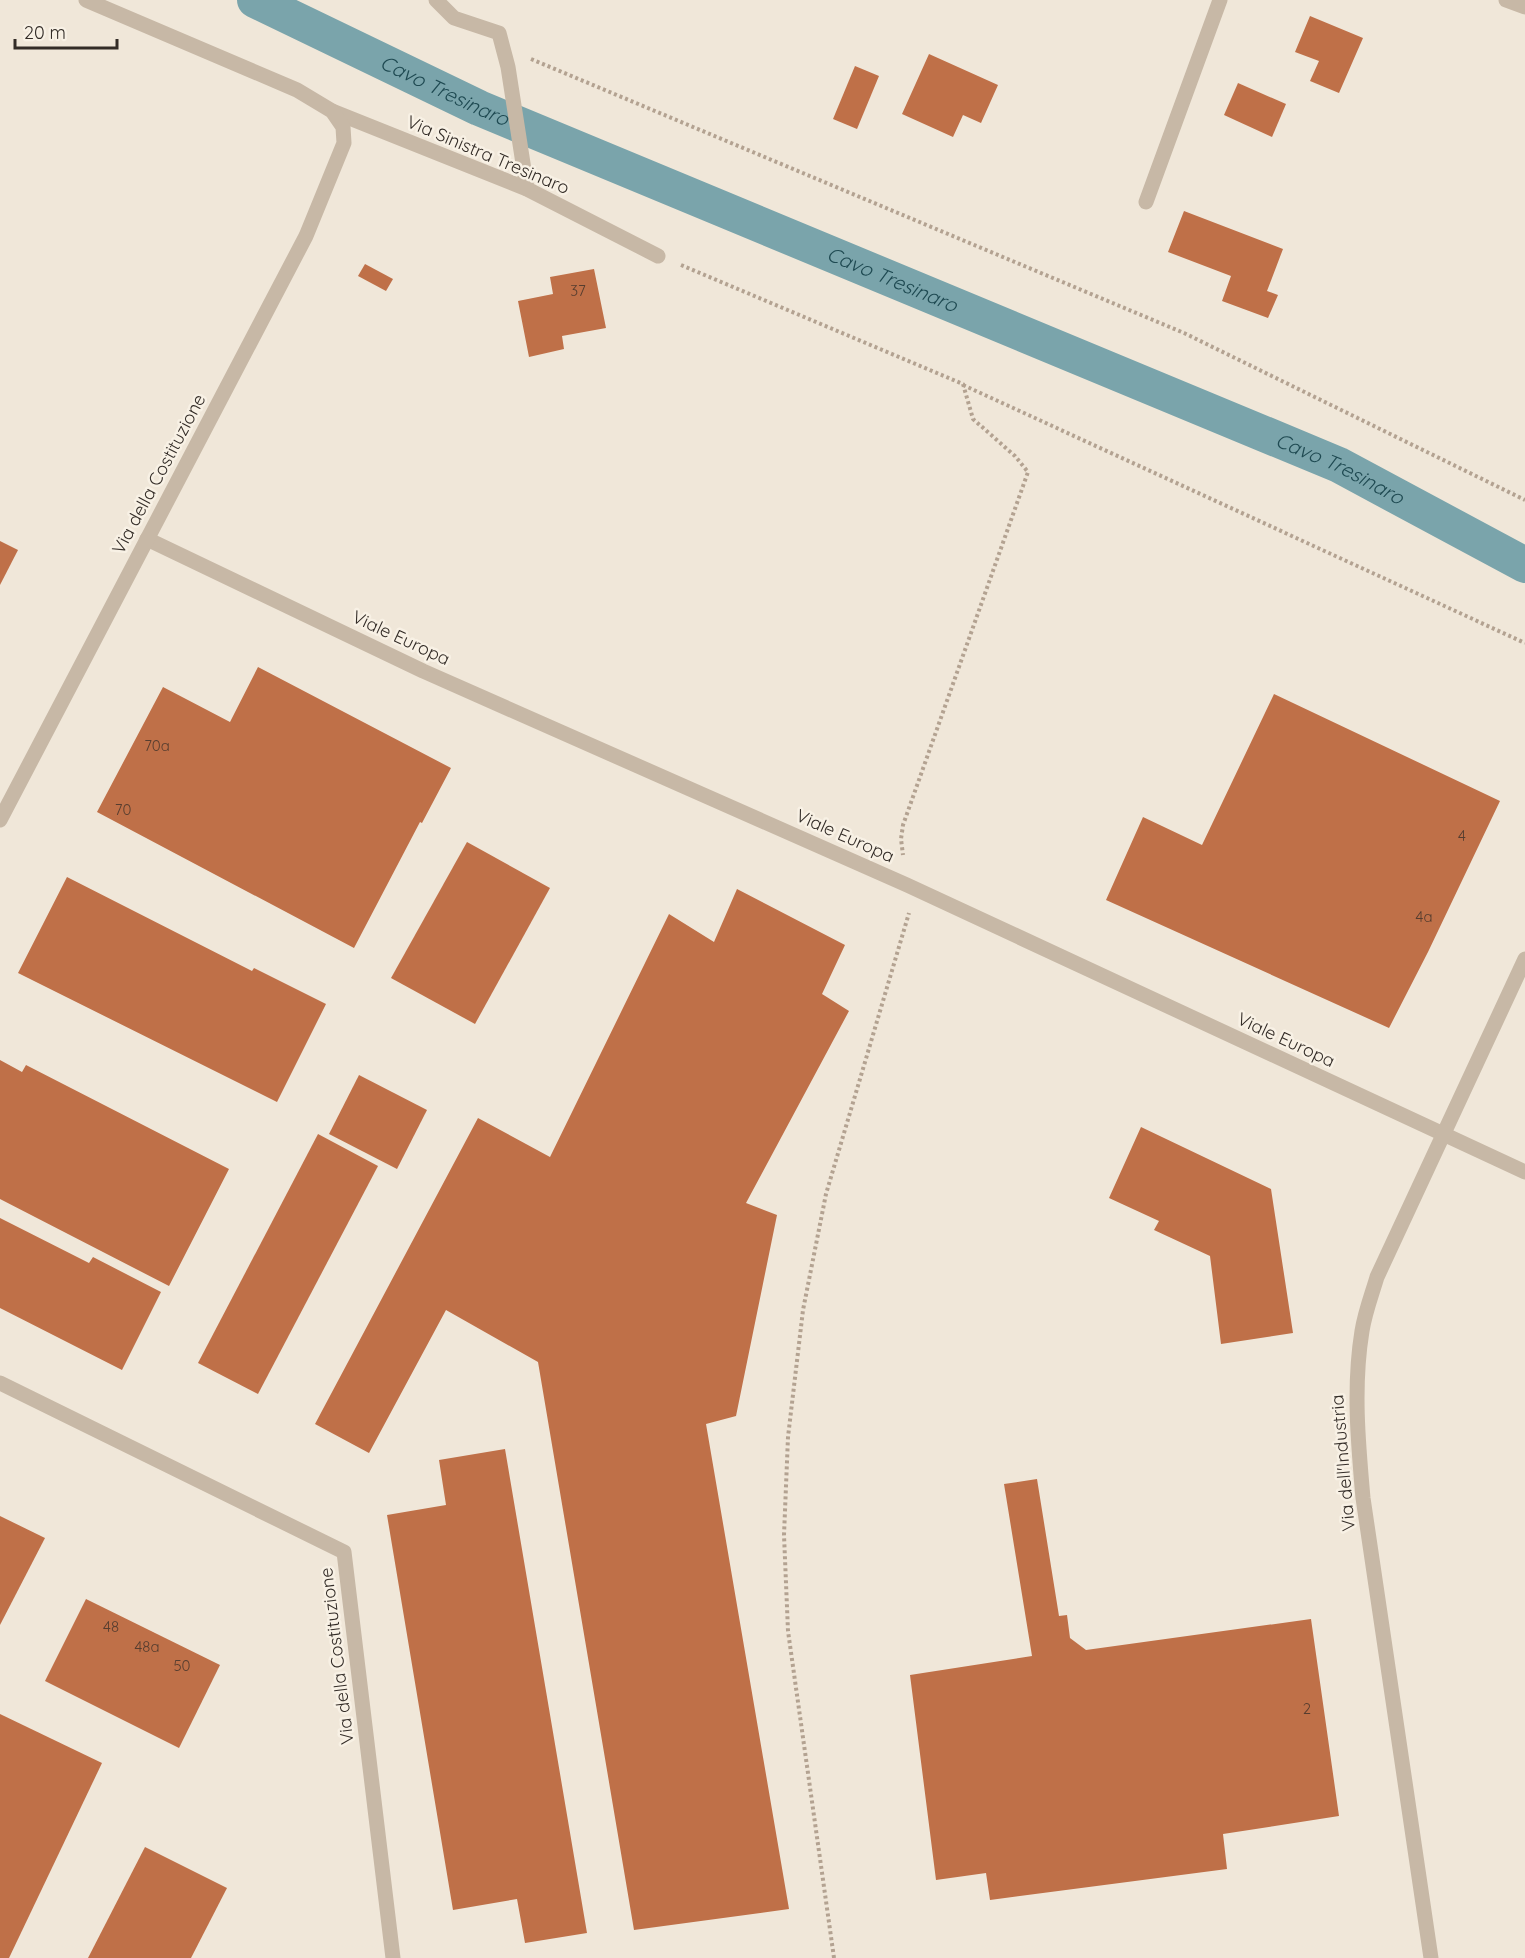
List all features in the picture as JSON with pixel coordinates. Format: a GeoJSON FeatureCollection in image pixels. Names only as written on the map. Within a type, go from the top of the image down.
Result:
{"type":"FeatureCollection","features":[{"type":"Feature","properties":{"kind":"street","name":"Via Sinistra Tresinaro"},"geometry":{"type":"LineString","coordinates":[[86,0],[297,90],[332,111],[527,189],[658,255]]}},
{"type":"Feature","properties":{"kind":"street"},"geometry":{"type":"LineString","coordinates":[[436,0],[454,18],[499,33],[508,67],[527,189]]}},
{"type":"Feature","properties":{"kind":"street"},"geometry":{"type":"LineString","coordinates":[[1146,202],[1220,0]]}},
{"type":"Feature","properties":{"kind":"street"},"geometry":{"type":"LineString","coordinates":[[1506,0],[1525,7]]}},
{"type":"Feature","properties":{"kind":"street","name":"Via della Costituzione"},"geometry":{"type":"LineString","coordinates":[[0,820],[306,236],[344,142],[343,127],[332,111]]}},
{"type":"Feature","properties":{"kind":"street","name":"Viale Europa"},"geometry":{"type":"LineString","coordinates":[[147,539],[423,671],[908,885],[1525,1172]]}},
{"type":"Feature","properties":{"kind":"street","name":"Via dell'Industria"},"geometry":{"type":"LineString","coordinates":[[1431,1958],[1362,1498],[1356,1381],[1362,1328],[1377,1277],[1525,959]]}},
{"type":"Feature","properties":{"kind":"street","name":"Via della Costituzione"},"geometry":{"type":"LineString","coordinates":[[0,1383],[344,1551],[393,1958]]}},
{"type":"Feature","properties":{"kind":"path"},"geometry":{"type":"LineString","coordinates":[[503,48],[1184,333],[1525,501]]}},
{"type":"Feature","properties":{"kind":"path"},"geometry":{"type":"LineString","coordinates":[[658,255],[963,384],[1525,643]]}},
{"type":"Feature","properties":{"kind":"path"},"geometry":{"type":"LineString","coordinates":[[903,825],[1028,472],[1015,456],[973,419],[963,384]]}},
{"type":"Feature","properties":{"kind":"path"},"geometry":{"type":"LineString","coordinates":[[834,1958],[788,1632],[784,1535],[788,1437],[799,1342],[826,1194],[911,906],[908,885]]}},
{"type":"Feature","properties":{"kind":"building"},"geometry":{"type":"Polygon","coordinates":[[[1310,16],[1363,38],[1339,93],[1310,81],[1319,61],[1295,52],[1310,16]]]}},
{"type":"Feature","properties":{"kind":"building"},"geometry":{"type":"Polygon","coordinates":[[[929,54],[998,85],[981,123],[963,115],[953,137],[902,114],[929,54]]]}},
{"type":"Feature","properties":{"kind":"building"},"geometry":{"type":"Polygon","coordinates":[[[855,66],[879,76],[857,129],[833,119],[855,66]]]}},
{"type":"Feature","properties":{"kind":"building"},"geometry":{"type":"Polygon","coordinates":[[[1238,83],[1286,104],[1272,137],[1224,115],[1238,83]]]}},
{"type":"Feature","properties":{"kind":"building"},"geometry":{"type":"Polygon","coordinates":[[[1184,211],[1283,249],[1267,291],[1278,295],[1268,318],[1222,301],[1231,276],[1168,252],[1184,211]]]}},
{"type":"Feature","properties":{"kind":"building"},"geometry":{"type":"Polygon","coordinates":[[[365,264],[393,279],[386,291],[358,276],[365,264]]]}},
{"type":"Feature","properties":{"kind":"building"},"geometry":{"type":"Polygon","coordinates":[[[594,269],[606,328],[562,336],[564,349],[529,357],[518,301],[553,294],[550,277],[594,269]]]}},
{"type":"Feature","properties":{"kind":"building"},"geometry":{"type":"Polygon","coordinates":[[[0,541],[18,550],[0,585],[0,541]]]}},
{"type":"Feature","properties":{"kind":"building"},"geometry":{"type":"Polygon","coordinates":[[[258,667],[451,768],[354,948],[97,812],[163,687],[230,722],[258,667]]]}},
{"type":"Feature","properties":{"kind":"building"},"geometry":{"type":"Polygon","coordinates":[[[1274,694],[1500,801],[1389,1028],[1106,900],[1143,817],[1202,845],[1274,694]]]}},
{"type":"Feature","properties":{"kind":"building"},"geometry":{"type":"Polygon","coordinates":[[[467,842],[550,888],[475,1024],[391,978],[467,842]]]}},
{"type":"Feature","properties":{"kind":"building"},"geometry":{"type":"Polygon","coordinates":[[[67,877],[252,971],[254,968],[326,1004],[277,1102],[18,973],[67,877]]]}},
{"type":"Feature","properties":{"kind":"building"},"geometry":{"type":"Polygon","coordinates":[[[737,889],[845,945],[822,994],[849,1011],[746,1203],[777,1215],[736,1416],[706,1424],[789,1909],[634,1930],[538,1362],[446,1310],[369,1453],[315,1424],[478,1118],[550,1157],[669,914],[714,942],[737,889]]]}},
{"type":"Feature","properties":{"kind":"building"},"geometry":{"type":"Polygon","coordinates":[[[0,1060],[22,1072],[26,1065],[229,1169],[169,1286],[0,1199],[0,1060]]]}},
{"type":"Feature","properties":{"kind":"building"},"geometry":{"type":"Polygon","coordinates":[[[359,1075],[427,1110],[397,1169],[329,1134],[359,1075]]]}},
{"type":"Feature","properties":{"kind":"building"},"geometry":{"type":"Polygon","coordinates":[[[1141,1127],[1271,1189],[1293,1333],[1221,1344],[1210,1256],[1154,1230],[1159,1221],[1109,1198],[1141,1127]]]}},
{"type":"Feature","properties":{"kind":"building"},"geometry":{"type":"Polygon","coordinates":[[[318,1134],[378,1166],[258,1394],[198,1363],[318,1134]]]}},
{"type":"Feature","properties":{"kind":"building"},"geometry":{"type":"Polygon","coordinates":[[[0,1218],[89,1263],[93,1257],[161,1292],[122,1370],[0,1308],[0,1218]]]}},
{"type":"Feature","properties":{"kind":"building"},"geometry":{"type":"Polygon","coordinates":[[[505,1449],[587,1933],[525,1943],[517,1899],[453,1910],[387,1515],[446,1505],[439,1460],[505,1449]]]}},
{"type":"Feature","properties":{"kind":"building"},"geometry":{"type":"Polygon","coordinates":[[[1037,1479],[1059,1616],[1067,1615],[1070,1638],[1086,1650],[1311,1619],[1339,1816],[1223,1834],[1227,1869],[990,1900],[986,1873],[936,1880],[910,1675],[1032,1656],[1004,1484],[1037,1479]]]}},
{"type":"Feature","properties":{"kind":"building"},"geometry":{"type":"Polygon","coordinates":[[[0,1516],[45,1538],[0,1625],[0,1516]]]}},
{"type":"Feature","properties":{"kind":"building"},"geometry":{"type":"Polygon","coordinates":[[[86,1599],[220,1665],[179,1748],[45,1681],[86,1599]]]}},
{"type":"Feature","properties":{"kind":"building"},"geometry":{"type":"Polygon","coordinates":[[[0,1714],[102,1763],[9,1958],[0,1958],[0,1714]]]}},
{"type":"Feature","properties":{"kind":"building"},"geometry":{"type":"Polygon","coordinates":[[[145,1847],[227,1888],[191,1958],[88,1958],[145,1847]]]}},
{"type":"Feature","properties":{"kind":"waterway","name":"Cavo Tresinaro"},"geometry":{"type":"LineString","coordinates":[[255,0],[479,108],[1339,465],[1525,565]]}}]}
